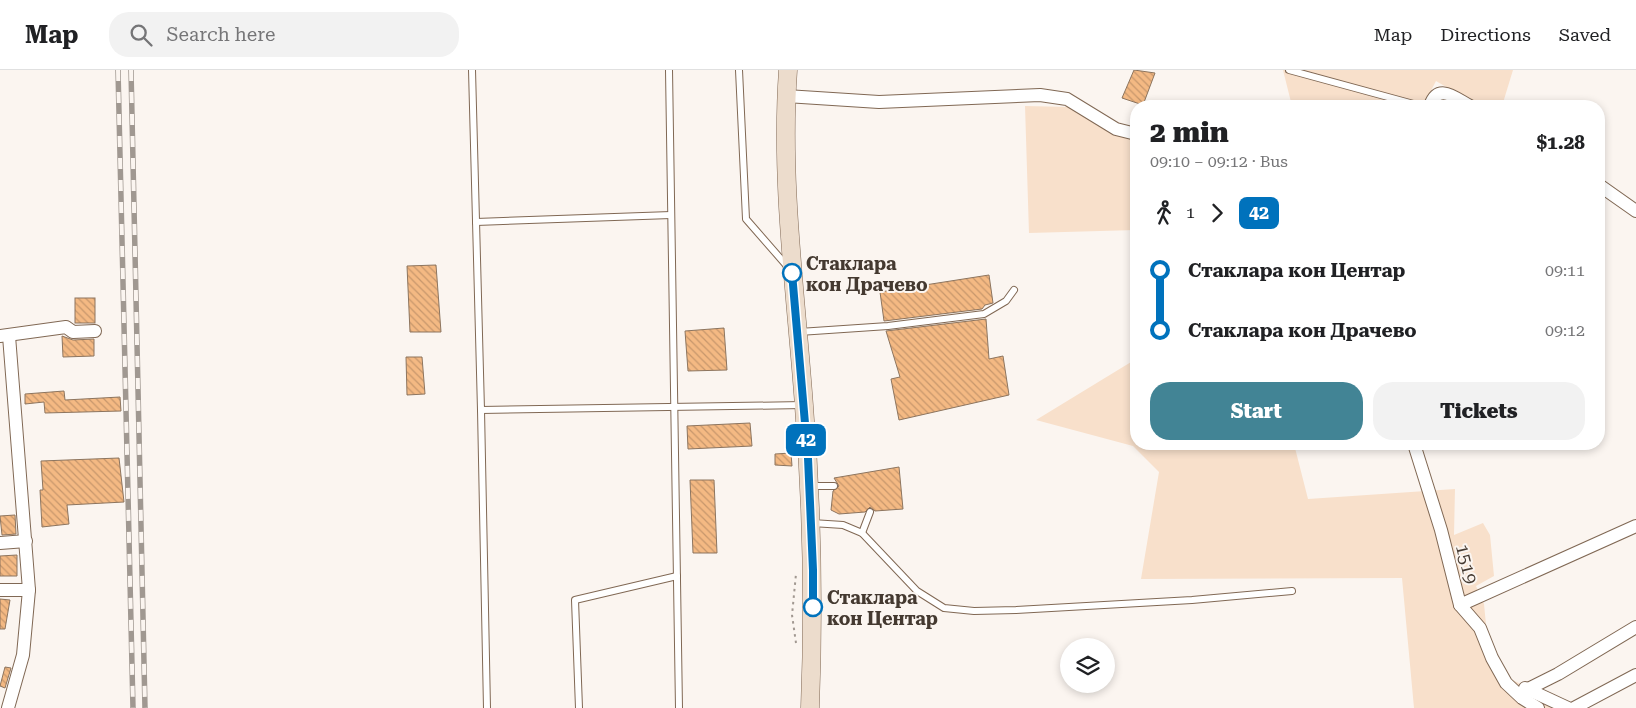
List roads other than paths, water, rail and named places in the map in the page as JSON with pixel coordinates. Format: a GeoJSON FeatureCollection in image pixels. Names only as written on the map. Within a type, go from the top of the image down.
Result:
{"type":"FeatureCollection","features":[{"type":"Feature","properties":{"kind":"main road"},"geometry":{"type":"LineString","coordinates":[[788,70],[786,172],[792,270],[804,405],[813,570],[810,708]]}},
{"type":"Feature","properties":{"kind":"street"},"geometry":{"type":"LineString","coordinates":[[1433,100],[1436,95],[1441,92],[1448,93],[1460,100]]}},
{"type":"Feature","properties":{"kind":"street"},"geometry":{"type":"LineString","coordinates":[[786,96],[879,102],[1040,95],[1067,99],[1116,129],[1130,132]]}},
{"type":"Feature","properties":{"kind":"street"},"geometry":{"type":"LineString","coordinates":[[1605,189],[1636,211]]}},
{"type":"Feature","properties":{"kind":"street"},"geometry":{"type":"LineString","coordinates":[[8,708],[23,655],[29,590],[26,541],[4,336],[66,327],[73,332],[95,331]]}},
{"type":"Feature","properties":{"kind":"street","name":"1519"},"geometry":{"type":"LineString","coordinates":[[1416,450],[1441,530],[1460,606],[1480,628],[1492,658],[1506,683],[1522,698],[1538,708]]}},
{"type":"Feature","properties":{"kind":"street"},"geometry":{"type":"LineString","coordinates":[[1460,606],[1636,526]]}},
{"type":"Feature","properties":{"kind":"street"},"geometry":{"type":"LineString","coordinates":[[0,543],[26,541]]}},
{"type":"Feature","properties":{"kind":"street"},"geometry":{"type":"LineString","coordinates":[[0,590],[29,590]]}},
{"type":"Feature","properties":{"kind":"street"},"geometry":{"type":"LineString","coordinates":[[1530,688],[1558,674],[1636,627]]}},
{"type":"Feature","properties":{"kind":"street"},"geometry":{"type":"LineString","coordinates":[[1574,708],[1636,675]]}},
{"type":"Feature","properties":{"kind":"street"},"geometry":{"type":"LineString","coordinates":[[1506,683],[1530,688],[1568,708]]}},
{"type":"Feature","properties":{"kind":"lane"},"geometry":{"type":"LineString","coordinates":[[472,70],[481,410],[486,708]]}},
{"type":"Feature","properties":{"kind":"lane"},"geometry":{"type":"LineString","coordinates":[[669,70],[679,708]]}},
{"type":"Feature","properties":{"kind":"lane"},"geometry":{"type":"LineString","coordinates":[[738,70],[746,219],[792,270]]}},
{"type":"Feature","properties":{"kind":"lane"},"geometry":{"type":"LineString","coordinates":[[1289,70],[1398,100]]}},
{"type":"Feature","properties":{"kind":"lane"},"geometry":{"type":"LineString","coordinates":[[476,222],[671,216]]}},
{"type":"Feature","properties":{"kind":"lane"},"geometry":{"type":"LineString","coordinates":[[798,332],[888,326],[984,314],[1006,301],[1014,290]]}},
{"type":"Feature","properties":{"kind":"lane"},"geometry":{"type":"LineString","coordinates":[[481,410],[804,405]]}},
{"type":"Feature","properties":{"kind":"lane"},"geometry":{"type":"LineString","coordinates":[[808,486],[834,486]]}},
{"type":"Feature","properties":{"kind":"lane"},"geometry":{"type":"LineString","coordinates":[[862,533],[870,512]]}},
{"type":"Feature","properties":{"kind":"lane"},"geometry":{"type":"LineString","coordinates":[[810,523],[843,525],[862,533],[887,562],[917,591],[944,608],[974,612],[1016,610],[1192,600],[1292,590]]}},
{"type":"Feature","properties":{"kind":"lane"},"geometry":{"type":"LineString","coordinates":[[579,708],[575,600],[677,576]]}},
{"type":"Feature","properties":{"kind":"railway"},"geometry":{"type":"LineString","coordinates":[[118,70],[133,708]]}},
{"type":"Feature","properties":{"kind":"railway"},"geometry":{"type":"LineString","coordinates":[[131,70],[145,708]]}},
{"type":"Feature","properties":{"kind":"place","name":"Стаклара кон Драчево"},"geometry":{"type":"Point","coordinates":[792,273]}},
{"type":"Feature","properties":{"kind":"place","name":"Стаклара кон Центар"},"geometry":{"type":"Point","coordinates":[813,607]}}]}
